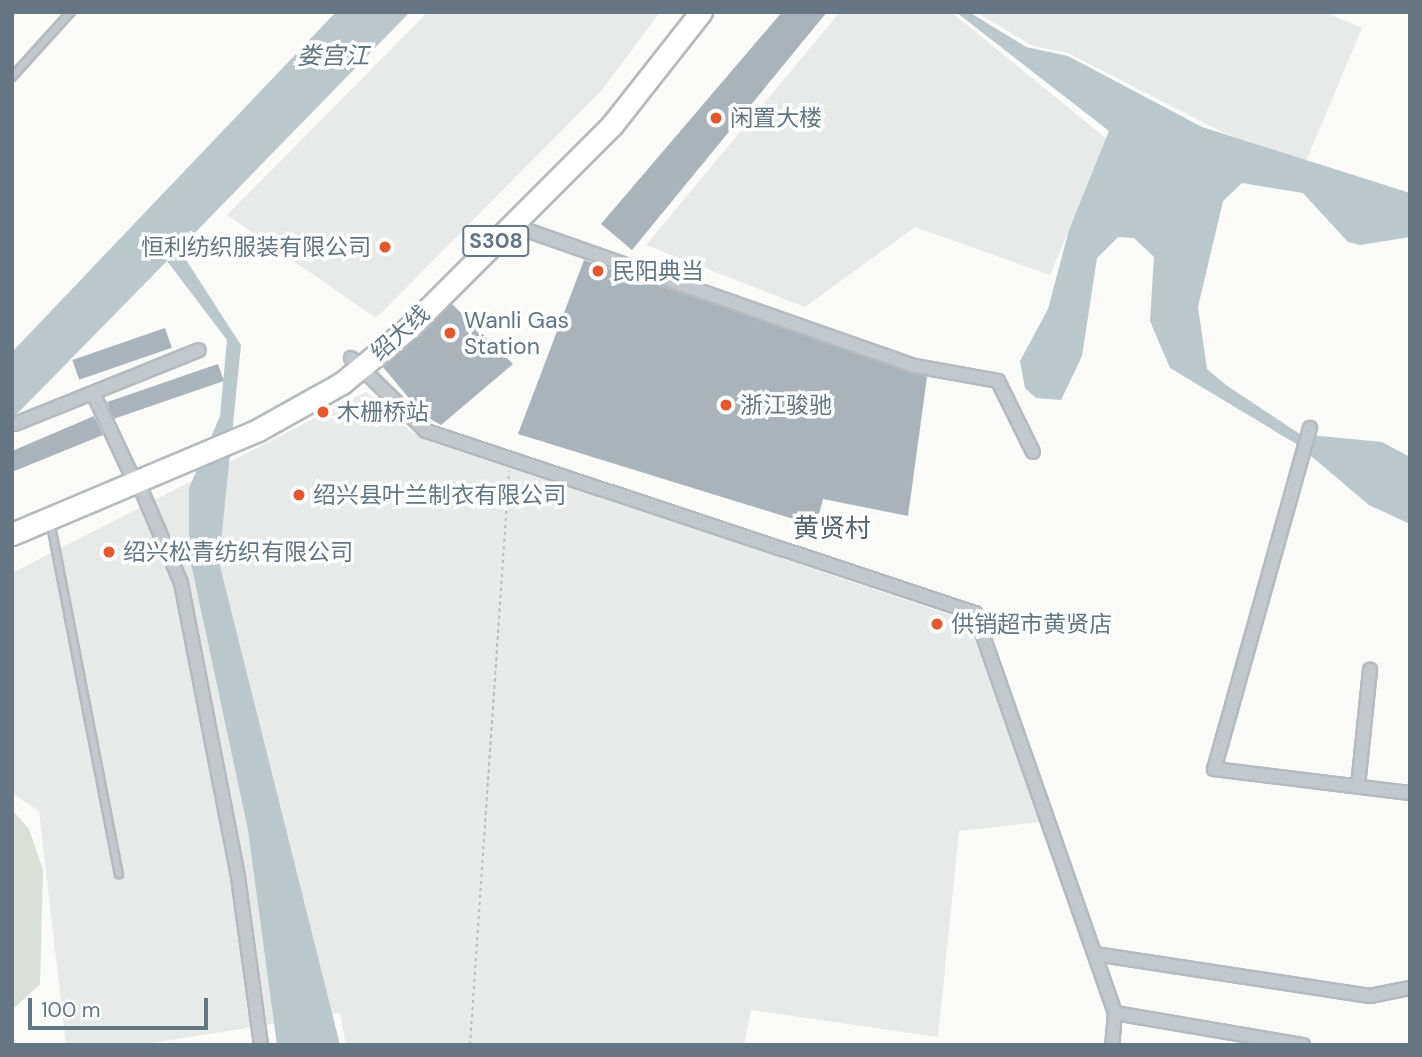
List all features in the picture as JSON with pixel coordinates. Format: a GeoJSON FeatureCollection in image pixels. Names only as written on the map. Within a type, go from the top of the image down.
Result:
{"type":"FeatureCollection","features":[{"type":"Feature","properties":{"kind":"main road","name":"绍大线"},"geometry":{"type":"LineString","coordinates":[[356,363],[404,319],[604,118],[685,12]]}},
{"type":"Feature","properties":{"kind":"main road","name":"绍大线"},"geometry":{"type":"LineString","coordinates":[[12,522],[48,513],[135,478],[260,421],[410,327],[612,125],[701,12]]}},
{"type":"Feature","properties":{"kind":"main road","name":"绍大线"},"geometry":{"type":"LineString","coordinates":[[12,534],[48,513]]}},
{"type":"Feature","properties":{"kind":"street"},"geometry":{"type":"LineString","coordinates":[[526,230],[915,366],[998,381],[1033,452]]}},
{"type":"Feature","properties":{"kind":"street"},"geometry":{"type":"LineString","coordinates":[[15,424],[199,350]]}},
{"type":"Feature","properties":{"kind":"street"},"geometry":{"type":"LineString","coordinates":[[356,363],[426,431],[975,613],[1115,1013],[1112,1045]]}},
{"type":"Feature","properties":{"kind":"street"},"geometry":{"type":"LineString","coordinates":[[93,393],[135,478],[180,583],[238,877],[261,1045]]}},
{"type":"Feature","properties":{"kind":"street"},"geometry":{"type":"LineString","coordinates":[[1309,431],[1301,450],[1214,769],[1410,793]]}},
{"type":"Feature","properties":{"kind":"street"},"geometry":{"type":"LineString","coordinates":[[1358,786],[1370,670]]}},
{"type":"Feature","properties":{"kind":"street"},"geometry":{"type":"LineString","coordinates":[[1095,954],[1370,996],[1410,988]]}},
{"type":"Feature","properties":{"kind":"street"},"geometry":{"type":"LineString","coordinates":[[1115,1013],[1303,1045]]}},
{"type":"Feature","properties":{"kind":"lane"},"geometry":{"type":"LineString","coordinates":[[12,77],[71,12]]}},
{"type":"Feature","properties":{"kind":"lane"},"geometry":{"type":"LineString","coordinates":[[48,513],[119,873]]}},
{"type":"Feature","properties":{"kind":"path"},"geometry":{"type":"LineString","coordinates":[[470,1045],[510,459]]}},
{"type":"Feature","properties":{"kind":"shaded area"},"geometry":{"type":"Polygon","coordinates":[[[428,12],[660,12],[602,90],[376,318],[227,215],[428,12]]]}},
{"type":"Feature","properties":{"kind":"shaded area"},"geometry":{"type":"Polygon","coordinates":[[[840,12],[951,12],[1107,139],[1050,275],[915,227],[805,307],[646,245],[840,12]]]}},
{"type":"Feature","properties":{"kind":"shaded area"},"geometry":{"type":"Polygon","coordinates":[[[976,12],[1324,12],[1362,28],[1306,161],[1226,134],[1068,53],[1033,46],[976,12]]]}},
{"type":"Feature","properties":{"kind":"shaded area"},"geometry":{"type":"Polygon","coordinates":[[[366,392],[413,433],[968,621],[1040,822],[959,831],[938,1037],[751,1010],[744,1045],[346,1045],[340,1013],[140,1045],[66,1045],[39,811],[12,793],[12,573],[366,392]]]}},
{"type":"Feature","properties":{"kind":"shaded area"},"geometry":{"type":"Polygon","coordinates":[[[12,810],[29,829],[43,870],[40,984],[12,1010],[12,810]]]}},
{"type":"Feature","properties":{"kind":"water","name":"娄宫江"},"geometry":{"type":"Polygon","coordinates":[[[336,12],[410,12],[179,249],[241,345],[219,562],[340,1045],[277,1045],[248,830],[189,554],[189,488],[220,416],[227,340],[167,261],[12,419],[12,352],[336,12]]]}},
{"type":"Feature","properties":{"kind":"water"},"geometry":{"type":"Polygon","coordinates":[[[956,12],[969,12],[1026,47],[1068,56],[1202,127],[1410,193],[1410,237],[1360,245],[1348,242],[1303,193],[1242,183],[1223,201],[1198,307],[1207,369],[1226,385],[1300,434],[1382,442],[1410,457],[1410,524],[1369,505],[1298,445],[1170,368],[1150,321],[1154,257],[1134,238],[1118,237],[1097,258],[1082,356],[1061,400],[1036,398],[1025,388],[1020,361],[1048,309],[1069,230],[1109,131],[956,12]]]}},
{"type":"Feature","properties":{"kind":"building","name":"闲置大楼"},"geometry":{"type":"Polygon","coordinates":[[[782,12],[827,12],[632,250],[601,224],[782,12]]]}},
{"type":"Feature","properties":{"kind":"building","name":"浙江骏驰"},"geometry":{"type":"Polygon","coordinates":[[[584,260],[927,377],[908,516],[823,499],[816,526],[518,434],[584,260]]]}},
{"type":"Feature","properties":{"kind":"building","name":"Wanli Gas Station"},"geometry":{"type":"Polygon","coordinates":[[[452,304],[513,364],[441,425],[423,415],[383,367],[452,304]]]}},
{"type":"Feature","properties":{"kind":"building"},"geometry":{"type":"Polygon","coordinates":[[[165,328],[172,348],[79,380],[72,360],[165,328]]]}},
{"type":"Feature","properties":{"kind":"building"},"geometry":{"type":"Polygon","coordinates":[[[218,364],[224,381],[113,419],[107,402],[218,364]]]}},
{"type":"Feature","properties":{"kind":"building"},"geometry":{"type":"Polygon","coordinates":[[[94,416],[103,435],[12,472],[12,451],[94,416]]]}},
{"type":"Feature","properties":{"kind":"place","name":"闲置大楼"},"geometry":{"type":"Point","coordinates":[716,118]}},
{"type":"Feature","properties":{"kind":"place","name":"恒利纺织服装有限公司"},"geometry":{"type":"Point","coordinates":[385,247]}},
{"type":"Feature","properties":{"kind":"place","name":"民阳典当"},"geometry":{"type":"Point","coordinates":[598,271]}},
{"type":"Feature","properties":{"kind":"place","name":"Wanli Gas Station"},"geometry":{"type":"Point","coordinates":[450,333]}},
{"type":"Feature","properties":{"kind":"place","name":"浙江骏驰"},"geometry":{"type":"Point","coordinates":[726,405]}},
{"type":"Feature","properties":{"kind":"place","name":"木栅桥站"},"geometry":{"type":"Point","coordinates":[323,412]}},
{"type":"Feature","properties":{"kind":"place","name":"绍兴县叶兰制衣有限公司"},"geometry":{"type":"Point","coordinates":[299,495]}},
{"type":"Feature","properties":{"kind":"place","name":"绍兴松青纺织有限公司"},"geometry":{"type":"Point","coordinates":[109,552]}},
{"type":"Feature","properties":{"kind":"place","name":"供销超市黄贤店"},"geometry":{"type":"Point","coordinates":[937,624]}},
{"type":"Feature","properties":{"kind":"district","name":"黄贤村"},"geometry":{"type":"Point","coordinates":[832,529]}}]}
